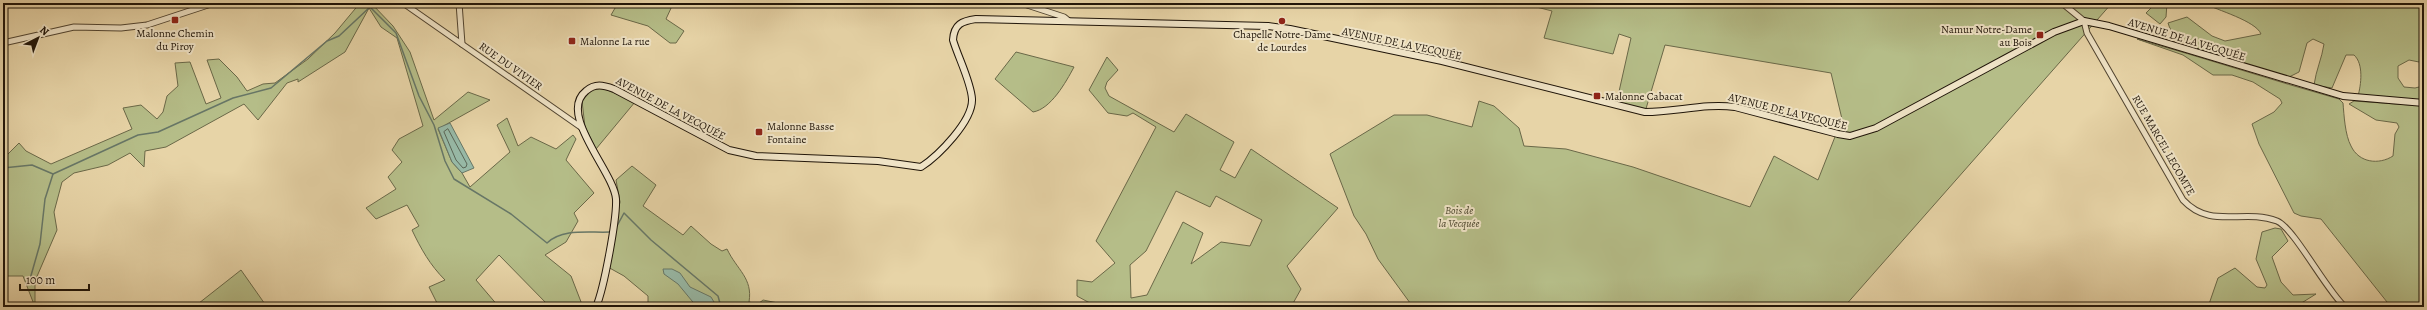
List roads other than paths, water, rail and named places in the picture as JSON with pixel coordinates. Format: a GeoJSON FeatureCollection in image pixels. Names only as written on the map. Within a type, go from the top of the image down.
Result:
{"type":"FeatureCollection","features":[{"type":"Feature","properties":{"kind":"main road","name":"AVENUE DE LA VECQUÉE"},"geometry":{"type":"LineString","coordinates":[[596,307],[606,266],[616,200],[612,183],[582,128],[578,107],[580,98],[590,88],[602,85],[629,96],[729,150],[756,156],[878,161],[921,167],[931,161],[959,129],[971,108],[970,92],[953,40],[954,31],[957,25],[965,20],[976,18],[1268,26],[1301,31],[1442,61],[1645,112],[1667,112],[1717,104],[1735,107],[1850,136],[1863,133],[2054,32],[2084,21],[2108,26],[2343,96],[2424,103]]}},
{"type":"Feature","properties":{"kind":"street"},"geometry":{"type":"LineString","coordinates":[[3,43],[74,27],[122,28],[147,25],[214,3]]}},
{"type":"Feature","properties":{"kind":"street"},"geometry":{"type":"LineString","coordinates":[[403,3],[462,44]]}},
{"type":"Feature","properties":{"kind":"street","name":"RUE DU VIVIER"},"geometry":{"type":"LineString","coordinates":[[459,3],[462,44],[582,128]]}},
{"type":"Feature","properties":{"kind":"street"},"geometry":{"type":"LineString","coordinates":[[1021,3],[1064,17],[1069,21]]}},
{"type":"Feature","properties":{"kind":"street"},"geometry":{"type":"LineString","coordinates":[[2062,3],[2084,21]]}},
{"type":"Feature","properties":{"kind":"street","name":"RUE MARCEL LECOMTE"},"geometry":{"type":"LineString","coordinates":[[2084,21],[2087,33],[2182,200],[2192,210],[2212,217],[2263,217],[2279,222],[2293,237],[2329,288],[2345,307]]}},
{"type":"Feature","properties":{"kind":"water"},"geometry":{"type":"Polygon","coordinates":[[[450,123],[474,168],[462,173],[452,162],[438,128],[450,123]]]}},
{"type":"Feature","properties":{"kind":"water"},"geometry":{"type":"Polygon","coordinates":[[[663,269],[672,269],[680,273],[690,287],[711,297],[714,302],[704,307],[697,307],[678,284],[664,274],[663,269]]]}},
{"type":"Feature","properties":{"kind":"waterway"},"geometry":{"type":"LineString","coordinates":[[370,7],[396,33],[419,96],[434,125],[445,161],[454,179],[511,214],[547,243],[553,238],[568,233],[610,232]]}},
{"type":"Feature","properties":{"kind":"waterway"},"geometry":{"type":"LineString","coordinates":[[30,279],[40,244],[45,199],[53,174],[138,135],[158,132],[233,98],[271,88],[327,41],[339,36],[370,7]]}},
{"type":"Feature","properties":{"kind":"waterway"},"geometry":{"type":"LineString","coordinates":[[3,168],[32,165],[53,174]]}},
{"type":"Feature","properties":{"kind":"waterway"},"geometry":{"type":"LineString","coordinates":[[617,226],[624,213],[651,240],[718,296],[721,307]]}},
{"type":"Feature","properties":{"kind":"place","name":"Malonne Chemin du Piroy"},"geometry":{"type":"Point","coordinates":[175,20]}},
{"type":"Feature","properties":{"kind":"place","name":"Chapelle Notre-Dame de Lourdes"},"geometry":{"type":"Point","coordinates":[1282,21]}},
{"type":"Feature","properties":{"kind":"place","name":"Namur Notre-Dame au Bois"},"geometry":{"type":"Point","coordinates":[2040,35]}},
{"type":"Feature","properties":{"kind":"place","name":"Malonne La rue"},"geometry":{"type":"Point","coordinates":[572,41]}},
{"type":"Feature","properties":{"kind":"place","name":"Malonne Cabacat"},"geometry":{"type":"Point","coordinates":[1597,96]}},
{"type":"Feature","properties":{"kind":"place","name":"Malonne Basse Fontaine"},"geometry":{"type":"Point","coordinates":[759,132]}},
{"type":"Feature","properties":{"kind":"park label","name":"Bois de la Vecquée"},"geometry":{"type":"Point","coordinates":[1459,216]}}]}
